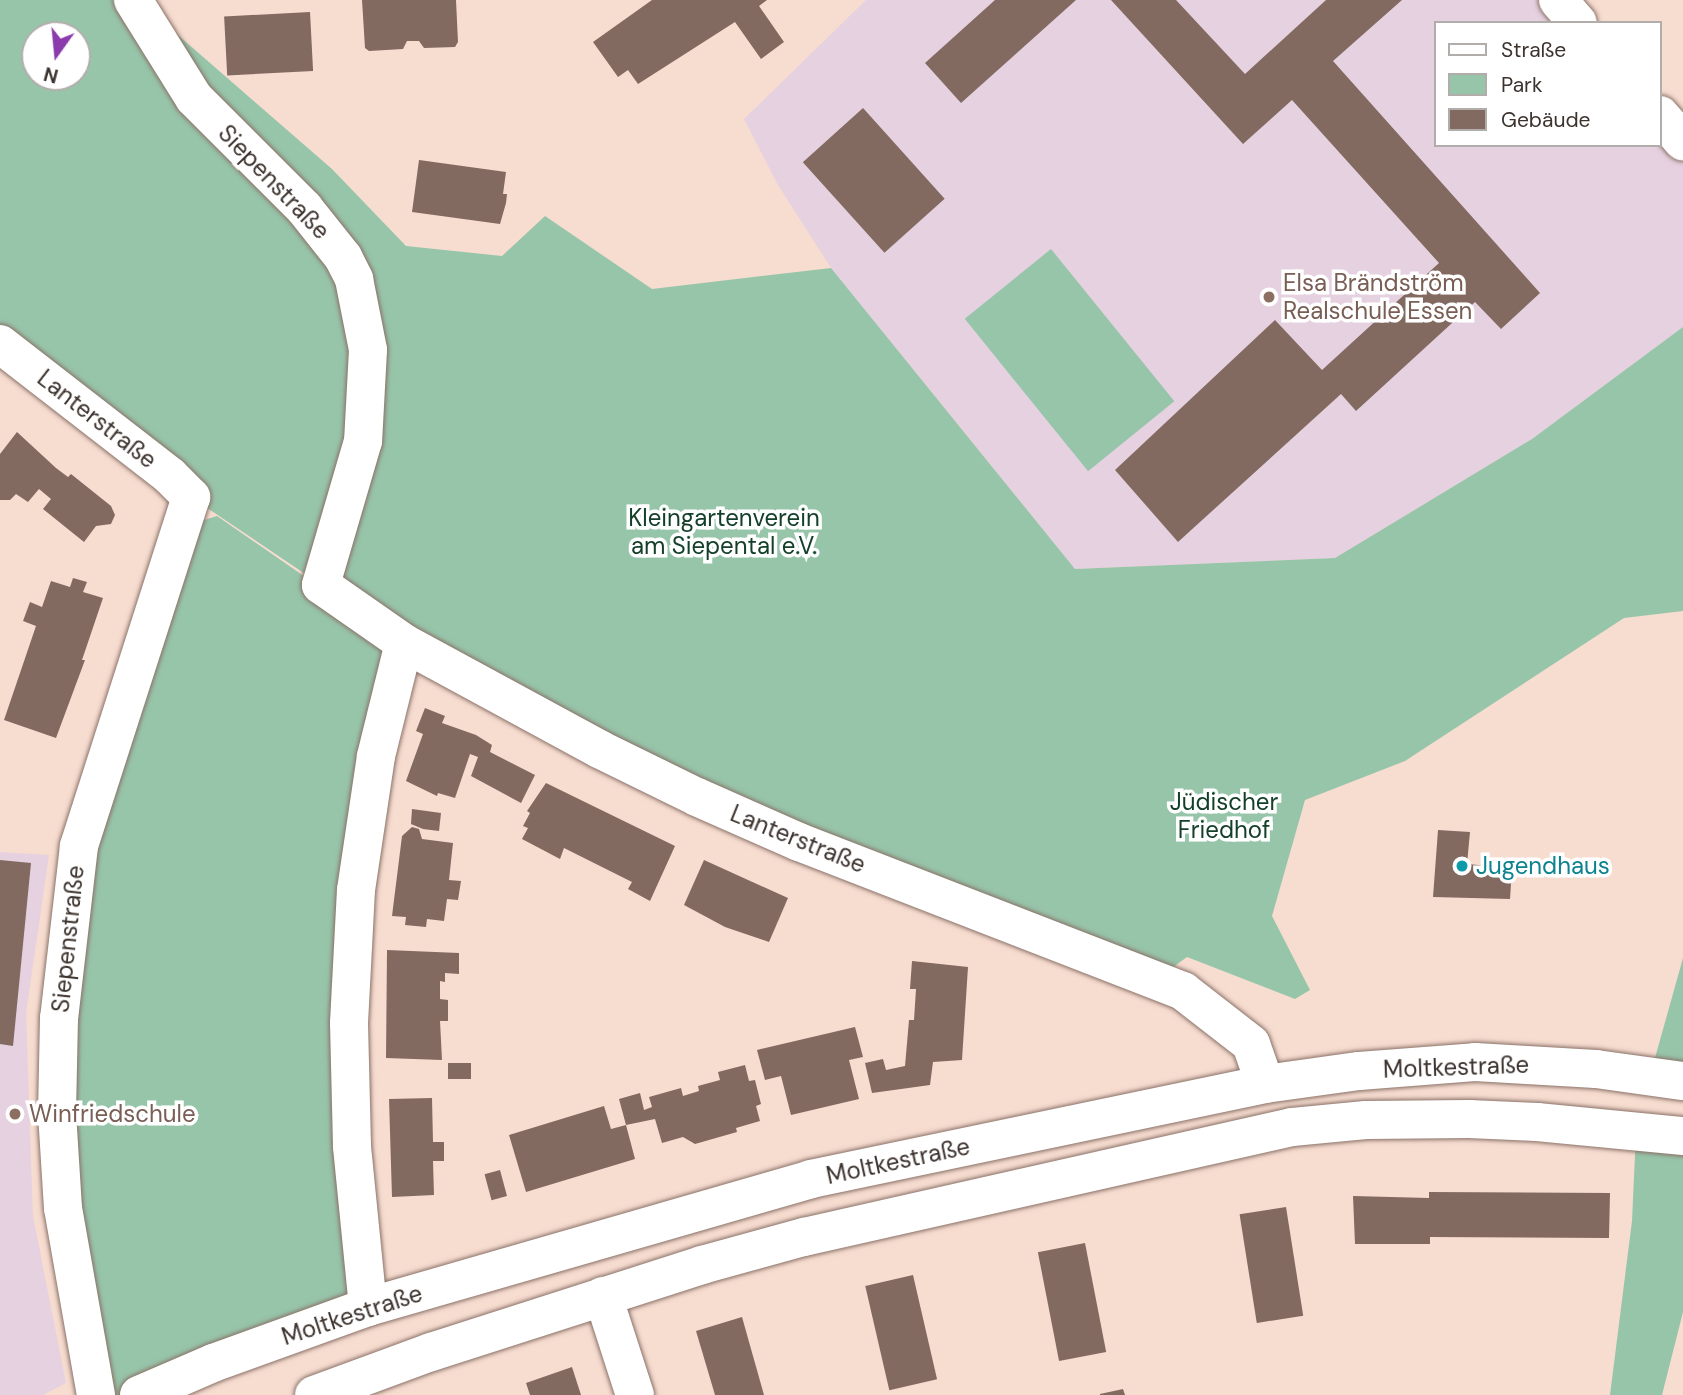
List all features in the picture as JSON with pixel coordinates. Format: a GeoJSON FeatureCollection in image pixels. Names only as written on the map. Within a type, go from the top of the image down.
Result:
{"type":"FeatureCollection","features":[{"type":"Feature","properties":{"kind":"street","name":"Siepenstraße"},"geometry":{"type":"LineString","coordinates":[[133,0],[194,98],[304,208],[343,257],[354,279],[368,350],[363,442],[321,585]]}},
{"type":"Feature","properties":{"kind":"street"},"geometry":{"type":"LineString","coordinates":[[1558,0],[1576,21]]}},
{"type":"Feature","properties":{"kind":"street"},"geometry":{"type":"LineString","coordinates":[[1662,117],[1683,141]]}},
{"type":"Feature","properties":{"kind":"street","name":"Lanterstraße"},"geometry":{"type":"LineString","coordinates":[[0,344],[170,476],[191,497]]}},
{"type":"Feature","properties":{"kind":"street","name":"Siepenstraße"},"geometry":{"type":"LineString","coordinates":[[96,1395],[63,1208],[57,1113],[59,1018],[79,846],[191,497]]}},
{"type":"Feature","properties":{"kind":"street","name":"Lanterstraße"},"geometry":{"type":"LineString","coordinates":[[321,585],[404,643],[599,749],[697,797],[799,842],[1183,991],[1251,1044],[1265,1084]]}},
{"type":"Feature","properties":{"kind":"street"},"geometry":{"type":"LineString","coordinates":[[368,1307],[352,1146],[349,1023],[352,957],[356,890],[376,756],[404,643]]}},
{"type":"Feature","properties":{"kind":"street","name":"Moltkestraße"},"geometry":{"type":"LineString","coordinates":[[139,1395],[213,1363],[368,1307],[811,1179],[1265,1084],[1359,1071],[1475,1062],[1583,1068],[1683,1081]]}},
{"type":"Feature","properties":{"kind":"street","name":"Moltkestraße"},"geometry":{"type":"LineString","coordinates":[[314,1395],[432,1352],[603,1296],[804,1237],[1292,1127],[1366,1120],[1469,1119],[1537,1122],[1683,1136]]}},
{"type":"Feature","properties":{"kind":"street"},"geometry":{"type":"LineString","coordinates":[[603,1296],[635,1395]]}},
{"type":"Feature","properties":{"kind":"shaded area","name":"Elsa Brändström Realschule Essen"},"geometry":{"type":"Polygon","coordinates":[[[866,0],[1556,0],[1574,21],[1434,21],[1434,147],[1662,147],[1662,119],[1683,143],[1683,327],[1532,439],[1335,558],[1075,569],[831,268],[778,185],[744,119],[866,0]]]}},
{"type":"Feature","properties":{"kind":"shaded area","name":"Winfriedschule"},"geometry":{"type":"Polygon","coordinates":[[[0,852],[49,855],[26,1013],[33,1216],[66,1383],[43,1395],[0,1395],[0,852]]]}},
{"type":"Feature","properties":{"kind":"green space","name":"Kleingartenverein am Siepental e.V."},"geometry":{"type":"Polygon","coordinates":[[[0,0],[155,0],[171,29],[332,169],[406,246],[502,256],[545,216],[652,289],[831,268],[1075,569],[1335,558],[1532,439],[1683,327],[1683,611],[1624,618],[1405,761],[1305,800],[1272,916],[1310,990],[1295,999],[1187,957],[1168,971],[802,840],[320,584],[188,495],[0,342],[0,0]]]}},
{"type":"Feature","properties":{"kind":"green space"},"geometry":{"type":"Polygon","coordinates":[[[1051,249],[1174,401],[1088,471],[965,319],[1051,249]]]}},
{"type":"Feature","properties":{"kind":"green space"},"geometry":{"type":"Polygon","coordinates":[[[217,516],[402,644],[354,891],[367,1306],[132,1395],[105,1395],[78,1210],[72,1013],[93,848],[198,522],[217,516]]]}},
{"type":"Feature","properties":{"kind":"green space"},"geometry":{"type":"Polygon","coordinates":[[[1683,958],[1683,1070],[1653,1065],[1683,958]]]}},
{"type":"Feature","properties":{"kind":"green space"},"geometry":{"type":"Polygon","coordinates":[[[1636,1133],[1683,1139],[1683,1312],[1662,1395],[1610,1395],[1632,1221],[1636,1133]]]}},
{"type":"Feature","properties":{"kind":"building"},"geometry":{"type":"Polygon","coordinates":[[[362,0],[456,0],[458,42],[455,47],[424,48],[419,41],[407,41],[403,49],[369,51],[365,48],[362,0]]]}},
{"type":"Feature","properties":{"kind":"building"},"geometry":{"type":"Polygon","coordinates":[[[652,0],[767,0],[759,6],[784,42],[761,59],[735,22],[638,84],[628,70],[618,77],[593,42],[652,0]]]}},
{"type":"Feature","properties":{"kind":"building"},"geometry":{"type":"Polygon","coordinates":[[[995,0],[1076,0],[961,103],[925,63],[995,0]]]}},
{"type":"Feature","properties":{"kind":"building"},"geometry":{"type":"Polygon","coordinates":[[[1111,0],[1176,0],[1245,74],[1326,0],[1402,0],[1333,61],[1540,293],[1501,329],[1475,302],[1356,411],[1341,394],[1178,542],[1115,470],[1275,320],[1322,370],[1439,263],[1292,100],[1243,144],[1111,0]]]}},
{"type":"Feature","properties":{"kind":"building"},"geometry":{"type":"Polygon","coordinates":[[[310,12],[313,71],[227,75],[224,17],[310,12]]]}},
{"type":"Feature","properties":{"kind":"building"},"geometry":{"type":"Polygon","coordinates":[[[863,108],[945,199],[884,253],[803,162],[863,108]]]}},
{"type":"Feature","properties":{"kind":"building"},"geometry":{"type":"Polygon","coordinates":[[[419,160],[506,172],[503,194],[507,194],[506,203],[500,224],[412,212],[419,160]]]}},
{"type":"Feature","properties":{"kind":"building"},"geometry":{"type":"Polygon","coordinates":[[[17,432],[56,468],[68,477],[71,474],[111,506],[115,515],[111,524],[96,526],[84,542],[43,509],[51,499],[39,489],[28,502],[16,494],[10,500],[0,500],[0,454],[17,432]]]}},
{"type":"Feature","properties":{"kind":"building"},"geometry":{"type":"Polygon","coordinates":[[[73,578],[87,582],[83,592],[103,598],[82,660],[85,660],[56,738],[4,720],[36,626],[23,621],[30,602],[42,607],[51,581],[70,587],[73,578]]]}},
{"type":"Feature","properties":{"kind":"building"},"geometry":{"type":"Polygon","coordinates":[[[425,708],[445,716],[442,723],[476,735],[492,745],[490,752],[535,775],[521,803],[471,776],[478,757],[470,754],[455,798],[438,793],[437,796],[406,781],[423,734],[416,731],[425,708]]]}},
{"type":"Feature","properties":{"kind":"building"},"geometry":{"type":"Polygon","coordinates":[[[546,783],[675,846],[650,901],[628,889],[632,882],[564,848],[560,859],[522,839],[528,828],[523,826],[530,813],[527,811],[546,783]]]}},
{"type":"Feature","properties":{"kind":"building"},"geometry":{"type":"Polygon","coordinates":[[[412,809],[441,813],[439,831],[411,824],[412,809]]]}},
{"type":"Feature","properties":{"kind":"building"},"geometry":{"type":"Polygon","coordinates":[[[412,827],[419,829],[422,839],[453,843],[449,880],[461,881],[458,900],[447,899],[444,921],[427,919],[426,927],[405,925],[406,917],[392,916],[402,836],[412,827]]]}},
{"type":"Feature","properties":{"kind":"building","name":"Jugendhaus"},"geometry":{"type":"Polygon","coordinates":[[[1438,830],[1470,832],[1467,864],[1512,868],[1510,899],[1433,897],[1438,830]]]}},
{"type":"Feature","properties":{"kind":"building"},"geometry":{"type":"Polygon","coordinates":[[[0,860],[31,863],[13,1046],[0,1044],[0,860]]]}},
{"type":"Feature","properties":{"kind":"building"},"geometry":{"type":"Polygon","coordinates":[[[704,860],[788,898],[769,942],[725,927],[684,905],[704,860]]]}},
{"type":"Feature","properties":{"kind":"building"},"geometry":{"type":"Polygon","coordinates":[[[387,950],[459,953],[459,974],[445,973],[445,982],[440,981],[440,999],[448,1000],[448,1021],[440,1021],[442,1060],[386,1058],[387,950]]]}},
{"type":"Feature","properties":{"kind":"building"},"geometry":{"type":"Polygon","coordinates":[[[912,961],[968,967],[962,1060],[933,1062],[930,1085],[872,1093],[865,1063],[883,1059],[886,1070],[905,1066],[909,1020],[914,1020],[916,989],[910,989],[912,961]]]}},
{"type":"Feature","properties":{"kind":"building"},"geometry":{"type":"Polygon","coordinates":[[[855,1027],[863,1057],[849,1060],[859,1099],[791,1115],[781,1076],[765,1080],[757,1050],[855,1027]]]}},
{"type":"Feature","properties":{"kind":"building"},"geometry":{"type":"Polygon","coordinates":[[[448,1063],[471,1063],[471,1079],[448,1079],[448,1063]]]}},
{"type":"Feature","properties":{"kind":"building"},"geometry":{"type":"Polygon","coordinates":[[[745,1065],[749,1081],[755,1080],[761,1104],[756,1106],[760,1121],[736,1128],[737,1132],[695,1144],[683,1137],[662,1143],[655,1119],[626,1125],[619,1099],[640,1093],[644,1110],[652,1107],[649,1097],[681,1088],[683,1096],[699,1091],[698,1086],[720,1080],[718,1072],[745,1065]]]}},
{"type":"Feature","properties":{"kind":"building"},"geometry":{"type":"Polygon","coordinates":[[[432,1098],[433,1142],[444,1142],[444,1161],[433,1161],[434,1195],[392,1197],[389,1099],[432,1098]]]}},
{"type":"Feature","properties":{"kind":"building"},"geometry":{"type":"Polygon","coordinates":[[[604,1106],[611,1129],[626,1125],[635,1159],[526,1192],[509,1135],[604,1106]]]}},
{"type":"Feature","properties":{"kind":"building"},"geometry":{"type":"Polygon","coordinates":[[[500,1170],[507,1196],[492,1200],[485,1174],[500,1170]]]}},
{"type":"Feature","properties":{"kind":"building"},"geometry":{"type":"Polygon","coordinates":[[[1429,1192],[1610,1193],[1609,1238],[1430,1237],[1430,1244],[1355,1244],[1353,1196],[1429,1198],[1429,1192]]]}},
{"type":"Feature","properties":{"kind":"building"},"geometry":{"type":"Polygon","coordinates":[[[1286,1207],[1303,1316],[1257,1323],[1240,1214],[1286,1207]]]}},
{"type":"Feature","properties":{"kind":"building"},"geometry":{"type":"Polygon","coordinates":[[[1085,1243],[1106,1352],[1059,1361],[1038,1252],[1085,1243]]]}},
{"type":"Feature","properties":{"kind":"building"},"geometry":{"type":"Polygon","coordinates":[[[913,1275],[937,1379],[889,1390],[865,1286],[913,1275]]]}},
{"type":"Feature","properties":{"kind":"building"},"geometry":{"type":"Polygon","coordinates":[[[742,1317],[764,1395],[715,1395],[696,1331],[742,1317]]]}},
{"type":"Feature","properties":{"kind":"building"},"geometry":{"type":"Polygon","coordinates":[[[572,1367],[581,1395],[530,1395],[526,1383],[572,1367]]]}},
{"type":"Feature","properties":{"kind":"building"},"geometry":{"type":"Polygon","coordinates":[[[1123,1389],[1125,1395],[1100,1395],[1100,1394],[1123,1389]]]}},
{"type":"Feature","properties":{"kind":"place","name":"Elsa Brändström Realschule Essen"},"geometry":{"type":"Point","coordinates":[1269,297]}},
{"type":"Feature","properties":{"kind":"place","name":"Jugendhaus"},"geometry":{"type":"Point","coordinates":[1462,866]}},
{"type":"Feature","properties":{"kind":"place","name":"Winfriedschule"},"geometry":{"type":"Point","coordinates":[15,1114]}},
{"type":"Feature","properties":{"kind":"park label","name":"Jüdischer Friedhof"},"geometry":{"type":"Point","coordinates":[1224,816]}}]}
